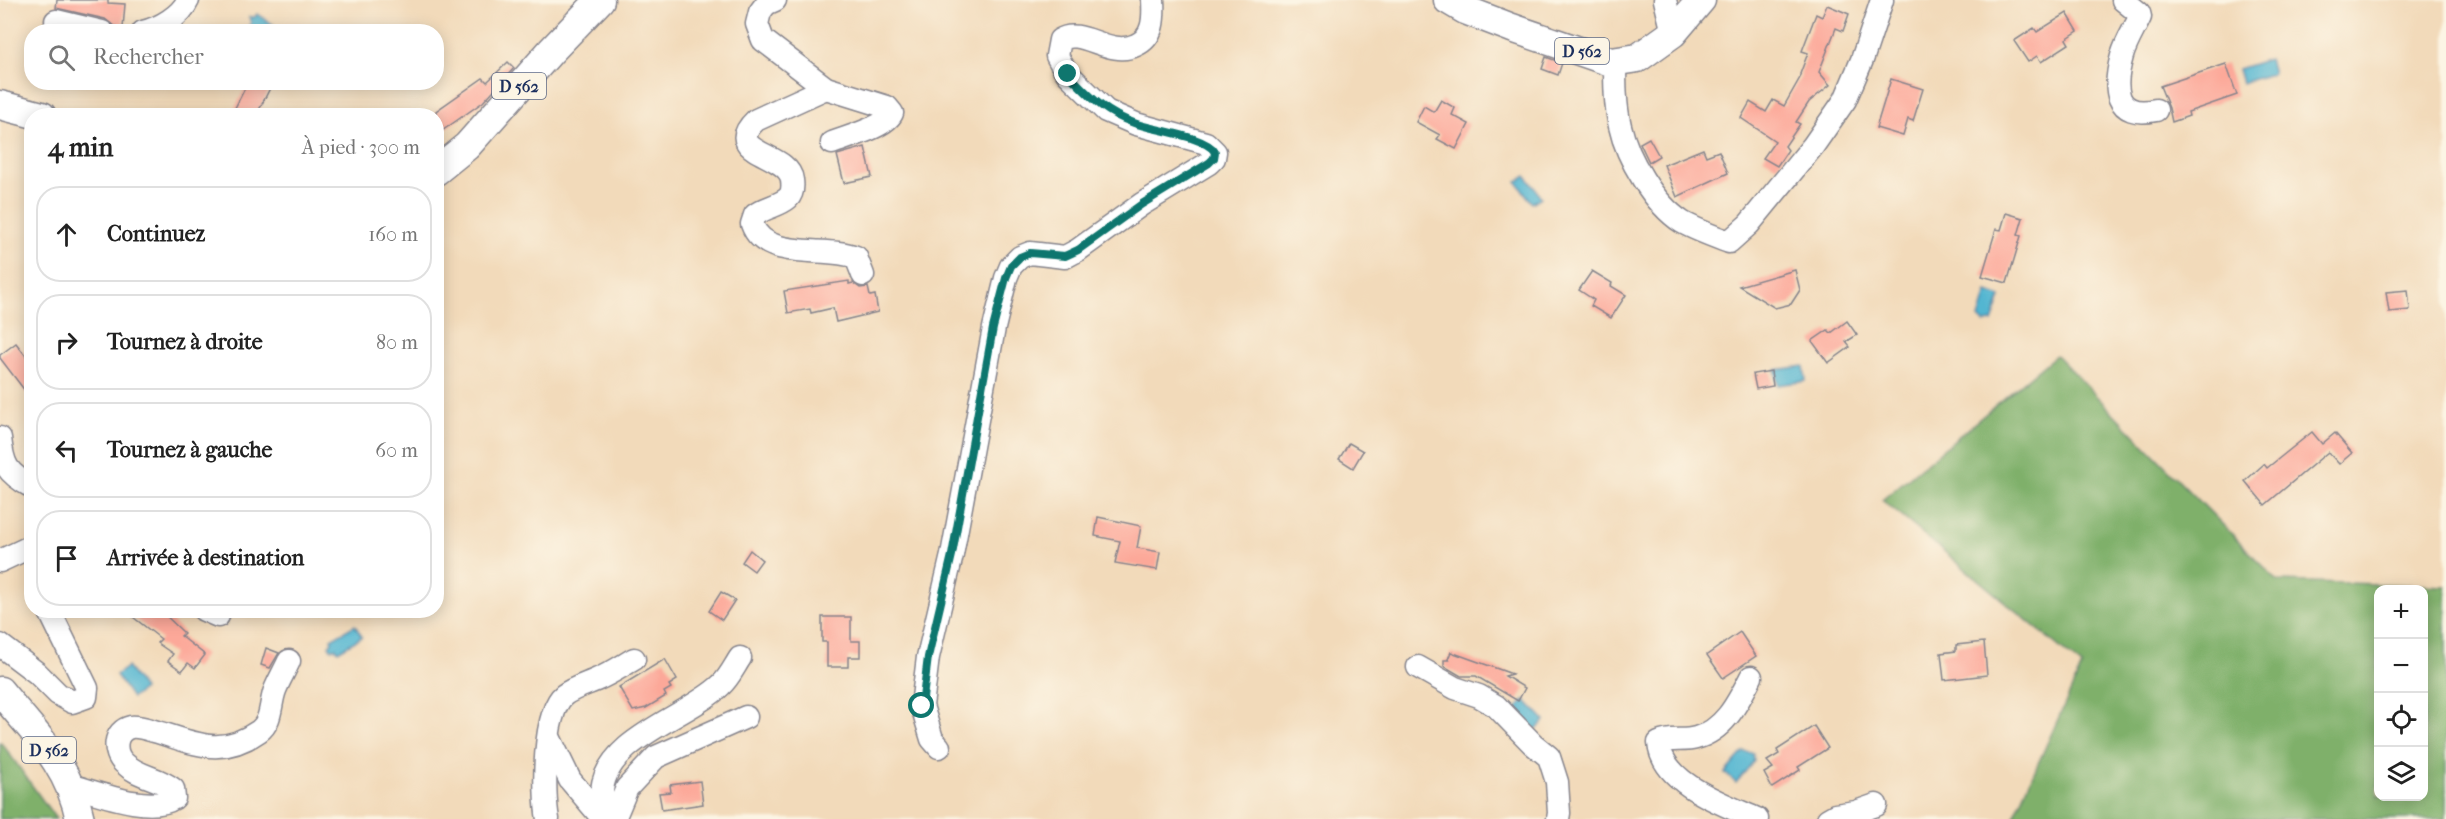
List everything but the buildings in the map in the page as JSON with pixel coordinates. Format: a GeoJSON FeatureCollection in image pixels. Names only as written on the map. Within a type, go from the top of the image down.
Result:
{"type":"FeatureCollection","features":[{"type":"Feature","properties":{"kind":"main road","name":"D 562"},"geometry":{"type":"LineString","coordinates":[[444,165],[467,146],[551,51],[600,0]]}},
{"type":"Feature","properties":{"kind":"main road","name":"D 562"},"geometry":{"type":"LineString","coordinates":[[1448,0],[1465,10],[1512,28],[1615,61],[1638,58],[1673,33],[1701,0]]}},
{"type":"Feature","properties":{"kind":"main road"},"geometry":{"type":"LineString","coordinates":[[0,105],[24,111]]}},
{"type":"Feature","properties":{"kind":"main road","name":"D 562"},"geometry":{"type":"LineString","coordinates":[[0,691],[59,763],[75,794],[80,819]]}},
{"type":"Feature","properties":{"kind":"lane"},"geometry":{"type":"LineString","coordinates":[[162,24],[177,14],[188,0]]}},
{"type":"Feature","properties":{"kind":"lane"},"geometry":{"type":"LineString","coordinates":[[776,0],[766,4],[760,12],[757,24],[763,40],[826,88],[887,107],[892,113],[890,119],[880,124],[832,142]]}},
{"type":"Feature","properties":{"kind":"lane"},"geometry":{"type":"LineString","coordinates":[[939,747],[932,739],[922,706],[928,657],[952,555],[993,328],[1011,266],[1020,257],[1030,253],[1065,256],[1078,250],[1142,204],[1214,158],[1215,152],[1206,143],[1136,124],[1106,111],[1068,74],[1057,56],[1060,40],[1066,36],[1076,36],[1116,49],[1137,45],[1146,39],[1152,29],[1153,0]]}},
{"type":"Feature","properties":{"kind":"lane"},"geometry":{"type":"LineString","coordinates":[[1665,0],[1673,33]]}},
{"type":"Feature","properties":{"kind":"lane"},"geometry":{"type":"LineString","coordinates":[[1615,61],[1620,128],[1642,177],[1661,204],[1681,221],[1729,242],[1749,224],[1813,146],[1845,100],[1874,27],[1882,0]]}},
{"type":"Feature","properties":{"kind":"lane"},"geometry":{"type":"LineString","coordinates":[[1874,27],[1897,0]]}},
{"type":"Feature","properties":{"kind":"lane"},"geometry":{"type":"LineString","coordinates":[[2123,0],[2139,13],[2140,18],[2122,55],[2118,93],[2124,105],[2133,112],[2156,110]]}},
{"type":"Feature","properties":{"kind":"lane"},"geometry":{"type":"LineString","coordinates":[[56,21],[69,24]]}},
{"type":"Feature","properties":{"kind":"lane"},"geometry":{"type":"LineString","coordinates":[[826,88],[756,120],[748,128],[746,135],[748,144],[754,151],[787,167],[792,176],[793,189],[789,197],[755,215],[752,224],[760,238],[787,250],[847,253],[856,257],[862,275]]}},
{"type":"Feature","properties":{"kind":"lane"},"geometry":{"type":"LineString","coordinates":[[0,438],[5,466],[11,475],[24,482]]}},
{"type":"Feature","properties":{"kind":"lane"},"geometry":{"type":"LineString","coordinates":[[0,561],[24,550]]}},
{"type":"Feature","properties":{"kind":"lane"},"geometry":{"type":"LineString","coordinates":[[0,645],[37,673],[58,694],[72,702],[86,697],[87,688],[53,618]]}},
{"type":"Feature","properties":{"kind":"lane"},"geometry":{"type":"LineString","coordinates":[[610,817],[602,790],[606,776],[616,758],[626,748],[698,704],[723,684],[740,658]]}},
{"type":"Feature","properties":{"kind":"lane"},"geometry":{"type":"LineString","coordinates":[[548,819],[545,801],[553,710],[565,694],[605,676],[634,659]]}},
{"type":"Feature","properties":{"kind":"lane"},"geometry":{"type":"LineString","coordinates":[[70,784],[140,803],[158,804],[170,801],[174,798],[172,789],[165,783],[137,773],[123,762],[116,751],[117,737],[124,730],[133,727],[169,735],[201,746],[225,746],[244,740],[261,730],[268,719],[275,691],[289,661]]}},
{"type":"Feature","properties":{"kind":"lane"},"geometry":{"type":"LineString","coordinates":[[1418,667],[1455,688],[1479,696],[1496,706],[1533,744],[1550,757],[1557,782],[1558,819]]}},
{"type":"Feature","properties":{"kind":"lane"},"geometry":{"type":"LineString","coordinates":[[1751,677],[1723,723],[1709,733],[1694,739],[1667,739],[1659,744],[1665,763],[1685,782],[1715,802],[1757,819]]}},
{"type":"Feature","properties":{"kind":"lane"},"geometry":{"type":"LineString","coordinates":[[610,817],[627,788],[656,757],[746,717]]}},
{"type":"Feature","properties":{"kind":"lane"},"geometry":{"type":"LineString","coordinates":[[549,736],[579,793],[598,813],[610,817]]}},
{"type":"Feature","properties":{"kind":"lane"},"geometry":{"type":"LineString","coordinates":[[1828,819],[1835,815],[1856,812],[1876,805]]}},
{"type":"Feature","properties":{"kind":"green space"},"geometry":{"type":"Polygon","coordinates":[[[2056,355],[2278,581],[2412,585],[2374,585],[2374,801],[2428,801],[2428,585],[2446,586],[2446,819],[2013,819],[2082,666],[1882,500],[2056,355]]]}},
{"type":"Feature","properties":{"kind":"green space"},"geometry":{"type":"Polygon","coordinates":[[[0,742],[6,749],[56,819],[0,819],[0,742]]]}},
{"type":"Feature","properties":{"kind":"water"},"geometry":{"type":"Polygon","coordinates":[[[257,14],[272,24],[250,24],[249,17],[255,17],[257,14]]]}},
{"type":"Feature","properties":{"kind":"water"},"geometry":{"type":"Polygon","coordinates":[[[2269,59],[2273,73],[2242,83],[2238,69],[2269,59]]]}},
{"type":"Feature","properties":{"kind":"water"},"geometry":{"type":"Polygon","coordinates":[[[1526,176],[1541,197],[1532,203],[1517,182],[1526,176]]]}},
{"type":"Feature","properties":{"kind":"water"},"geometry":{"type":"Polygon","coordinates":[[[1987,292],[2001,297],[1992,322],[1984,323],[1979,318],[1987,292]]]}},
{"type":"Feature","properties":{"kind":"water"},"geometry":{"type":"Polygon","coordinates":[[[1804,366],[1806,381],[1778,385],[1776,370],[1804,366]]]}},
{"type":"Feature","properties":{"kind":"water"},"geometry":{"type":"Polygon","coordinates":[[[355,625],[362,637],[338,651],[336,648],[331,649],[329,646],[331,639],[355,625]]]}},
{"type":"Feature","properties":{"kind":"water"},"geometry":{"type":"Polygon","coordinates":[[[127,667],[144,689],[132,698],[116,675],[127,667]]]}},
{"type":"Feature","properties":{"kind":"water"},"geometry":{"type":"Polygon","coordinates":[[[1525,700],[1545,721],[1534,731],[1515,710],[1525,700]]]}},
{"type":"Feature","properties":{"kind":"water"},"geometry":{"type":"Polygon","coordinates":[[[1743,752],[1753,753],[1754,761],[1736,783],[1725,773],[1743,752]]]}},
{"type":"Feature","properties":{"kind":"route"},"geometry":{"type":"LineString","coordinates":[[922,706],[928,657],[952,555],[993,328],[1011,266],[1020,257],[1030,253],[1054,257],[1065,256],[1078,250],[1142,204],[1214,158],[1213,147],[1206,143],[1136,124],[1106,111],[1068,74]]}}]}
